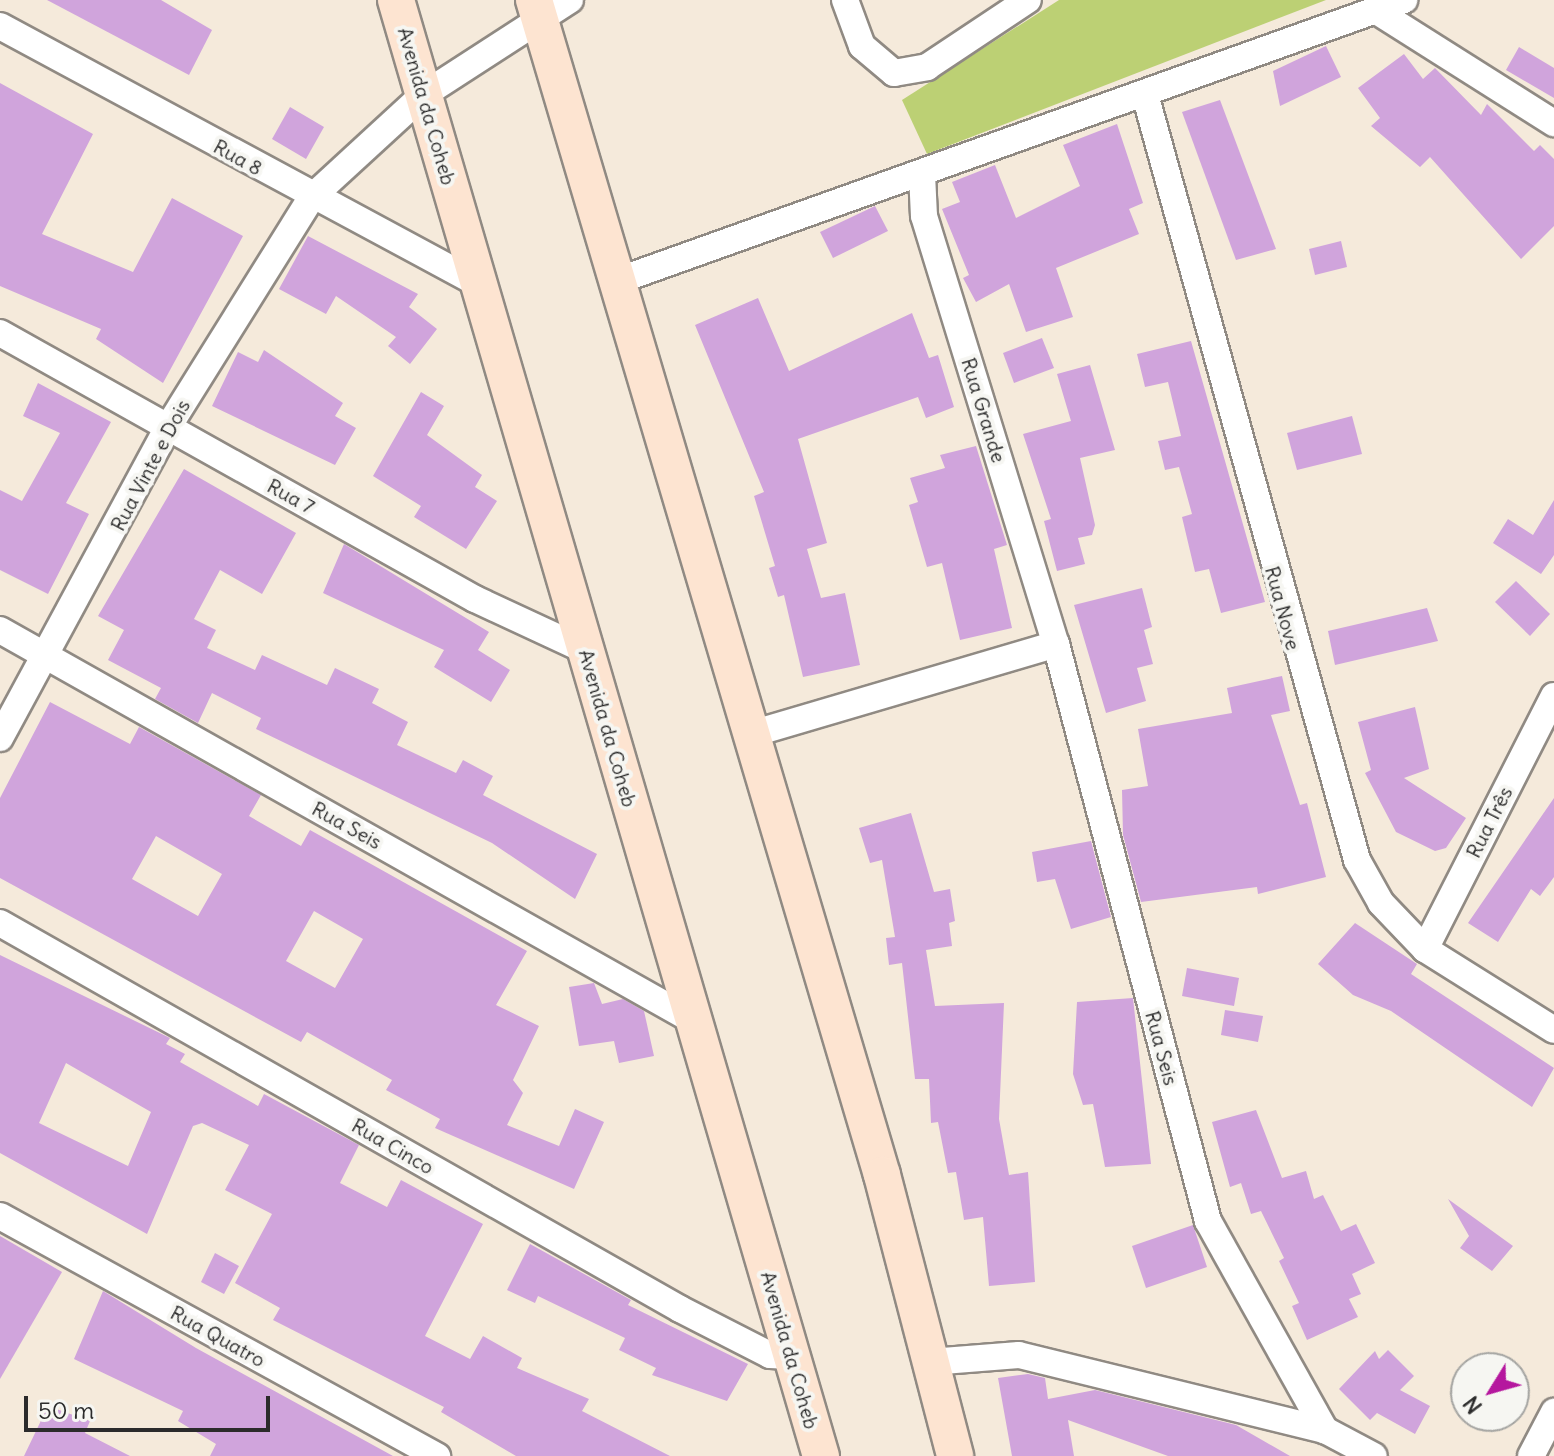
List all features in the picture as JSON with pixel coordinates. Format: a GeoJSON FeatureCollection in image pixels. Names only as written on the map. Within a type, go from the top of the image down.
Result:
{"type":"FeatureCollection","features":[{"type":"Feature","properties":{"kind":"main road","name":"Avenida da Coheb"},"geometry":{"type":"LineString","coordinates":[[396,0],[821,1456]]}},
{"type":"Feature","properties":{"kind":"main road"},"geometry":{"type":"LineString","coordinates":[[536,9],[751,734],[955,1456]]}},
{"type":"Feature","properties":{"kind":"street","name":"Rua Vinte e Dois"},"geometry":{"type":"LineString","coordinates":[[0,738],[49,656],[168,427],[311,198],[423,95],[536,9],[570,0]]}},
{"type":"Feature","properties":{"kind":"street"},"geometry":{"type":"LineString","coordinates":[[845,0],[876,63],[894,73],[927,67],[1028,0]]}},
{"type":"Feature","properties":{"kind":"street"},"geometry":{"type":"LineString","coordinates":[[617,281],[1146,98],[1404,0]]}},
{"type":"Feature","properties":{"kind":"street"},"geometry":{"type":"LineString","coordinates":[[1375,10],[1554,123]]}},
{"type":"Feature","properties":{"kind":"street","name":"Rua 8"},"geometry":{"type":"LineString","coordinates":[[0,26],[311,198],[479,284]]}},
{"type":"Feature","properties":{"kind":"street","name":"Rua Nove"},"geometry":{"type":"LineString","coordinates":[[1146,98],[1339,815],[1381,903],[1425,949],[1554,1030]]}},
{"type":"Feature","properties":{"kind":"street","name":"Rua Grande"},"geometry":{"type":"LineString","coordinates":[[922,174],[924,216],[1056,644]]}},
{"type":"Feature","properties":{"kind":"street","name":"Rua 7"},"geometry":{"type":"LineString","coordinates":[[0,333],[475,599],[585,650]]}},
{"type":"Feature","properties":{"kind":"street","name":"Rua Seis"},"geometry":{"type":"LineString","coordinates":[[0,630],[694,1021]]}},
{"type":"Feature","properties":{"kind":"street"},"geometry":{"type":"LineString","coordinates":[[751,734],[1056,644]]}},
{"type":"Feature","properties":{"kind":"street","name":"Rua Seis"},"geometry":{"type":"LineString","coordinates":[[1056,644],[1208,1221],[1325,1430]]}},
{"type":"Feature","properties":{"kind":"street","name":"Rua Três"},"geometry":{"type":"LineString","coordinates":[[1425,949],[1554,696]]}},
{"type":"Feature","properties":{"kind":"street","name":"Rua Cinco"},"geometry":{"type":"LineString","coordinates":[[0,923],[680,1309],[770,1355],[791,1356]]}},
{"type":"Feature","properties":{"kind":"street","name":"Rua Quatro"},"geometry":{"type":"LineString","coordinates":[[0,1216],[437,1456]]}},
{"type":"Feature","properties":{"kind":"street"},"geometry":{"type":"LineString","coordinates":[[930,1362],[1019,1355],[1325,1430],[1374,1456]]}},
{"type":"Feature","properties":{"kind":"street"},"geometry":{"type":"LineString","coordinates":[[1531,1456],[1554,1412]]}},
{"type":"Feature","properties":{"kind":"green space"},"geometry":{"type":"Polygon","coordinates":[[[1059,0],[1326,0],[927,154],[902,100],[1059,0]]]}},
{"type":"Feature","properties":{"kind":"building"},"geometry":{"type":"Polygon","coordinates":[[[47,0],[161,0],[212,30],[189,75],[47,0]]]}},
{"type":"Feature","properties":{"kind":"building"},"geometry":{"type":"Polygon","coordinates":[[[1326,46],[1341,77],[1280,106],[1273,71],[1326,46]]]}},
{"type":"Feature","properties":{"kind":"building"},"geometry":{"type":"Polygon","coordinates":[[[1519,47],[1554,68],[1554,98],[1506,70],[1519,47]]]}},
{"type":"Feature","properties":{"kind":"building"},"geometry":{"type":"Polygon","coordinates":[[[1404,54],[1423,79],[1435,68],[1481,115],[1487,104],[1534,151],[1540,145],[1554,159],[1554,226],[1521,259],[1430,157],[1420,167],[1371,126],[1380,118],[1358,88],[1404,54]]]}},
{"type":"Feature","properties":{"kind":"building"},"geometry":{"type":"Polygon","coordinates":[[[0,83],[93,134],[42,234],[133,272],[172,198],[243,236],[163,383],[96,339],[101,329],[0,286],[0,83]]]}},
{"type":"Feature","properties":{"kind":"building"},"geometry":{"type":"Polygon","coordinates":[[[1220,100],[1276,249],[1236,260],[1182,112],[1220,100]]]}},
{"type":"Feature","properties":{"kind":"building"},"geometry":{"type":"Polygon","coordinates":[[[290,107],[324,127],[306,159],[272,139],[290,107]]]}},
{"type":"Feature","properties":{"kind":"building"},"geometry":{"type":"Polygon","coordinates":[[[1117,124],[1143,203],[1129,209],[1139,234],[1056,268],[1073,317],[1026,332],[1009,284],[976,302],[963,278],[969,275],[942,209],[960,202],[952,182],[995,165],[1016,218],[1080,186],[1063,145],[1117,124]]]}},
{"type":"Feature","properties":{"kind":"building"},"geometry":{"type":"Polygon","coordinates":[[[875,206],[888,231],[833,258],[820,232],[875,206]]]}},
{"type":"Feature","properties":{"kind":"building"},"geometry":{"type":"Polygon","coordinates":[[[308,236],[418,294],[409,307],[437,329],[410,364],[388,346],[396,337],[336,296],[326,314],[279,289],[308,236]]]}},
{"type":"Feature","properties":{"kind":"building"},"geometry":{"type":"Polygon","coordinates":[[[1341,241],[1347,267],[1315,275],[1309,249],[1341,241]]]}},
{"type":"Feature","properties":{"kind":"building"},"geometry":{"type":"Polygon","coordinates":[[[758,298],[789,371],[912,313],[929,358],[938,355],[954,407],[926,418],[918,397],[798,439],[827,543],[807,549],[821,598],[845,593],[860,665],[803,677],[784,595],[778,597],[769,568],[775,566],[754,496],[764,492],[695,325],[758,298]]]}},
{"type":"Feature","properties":{"kind":"building"},"geometry":{"type":"Polygon","coordinates":[[[1042,338],[1054,368],[1014,383],[1003,353],[1042,338]]]}},
{"type":"Feature","properties":{"kind":"building"},"geometry":{"type":"Polygon","coordinates":[[[1191,341],[1265,602],[1221,613],[1209,569],[1195,572],[1182,517],[1192,514],[1179,467],[1165,470],[1158,441],[1181,436],[1168,382],[1145,387],[1137,354],[1191,341]]]}},
{"type":"Feature","properties":{"kind":"building"},"geometry":{"type":"Polygon","coordinates":[[[264,350],[343,403],[335,416],[356,428],[335,465],[212,406],[238,352],[258,362],[264,350]]]}},
{"type":"Feature","properties":{"kind":"building"},"geometry":{"type":"Polygon","coordinates":[[[1090,365],[1115,450],[1080,458],[1095,525],[1092,535],[1078,538],[1085,564],[1057,571],[1044,521],[1051,519],[1023,434],[1071,421],[1057,374],[1090,365]]]}},
{"type":"Feature","properties":{"kind":"building"},"geometry":{"type":"Polygon","coordinates":[[[38,383],[111,422],[66,503],[89,514],[48,594],[0,570],[0,490],[22,501],[60,433],[23,416],[38,383]]]}},
{"type":"Feature","properties":{"kind":"building"},"geometry":{"type":"Polygon","coordinates":[[[421,392],[444,406],[427,435],[482,475],[475,487],[497,501],[466,549],[414,517],[421,506],[373,476],[421,392]]]}},
{"type":"Feature","properties":{"kind":"building"},"geometry":{"type":"Polygon","coordinates":[[[1352,416],[1362,454],[1297,470],[1287,433],[1352,416]]]}},
{"type":"Feature","properties":{"kind":"building"},"geometry":{"type":"Polygon","coordinates":[[[976,446],[1007,545],[994,549],[1012,628],[960,640],[942,563],[927,567],[909,505],[918,502],[910,478],[945,468],[940,455],[976,446]]]}},
{"type":"Feature","properties":{"kind":"building"},"geometry":{"type":"Polygon","coordinates":[[[184,469],[296,533],[262,594],[220,570],[194,619],[216,630],[207,648],[255,670],[262,655],[327,685],[335,668],[379,689],[372,703],[408,722],[397,745],[456,773],[463,760],[493,776],[483,795],[597,854],[575,899],[492,843],[256,729],[261,718],[212,693],[198,723],[155,699],[161,688],[108,660],[124,630],[98,616],[184,469]]]}},
{"type":"Feature","properties":{"kind":"building"},"geometry":{"type":"Polygon","coordinates":[[[1554,500],[1554,555],[1541,574],[1493,543],[1508,519],[1533,535],[1554,500]]]}},
{"type":"Feature","properties":{"kind":"building"},"geometry":{"type":"Polygon","coordinates":[[[344,544],[489,632],[478,650],[510,670],[491,702],[434,667],[444,650],[323,593],[344,544]]]}},
{"type":"Feature","properties":{"kind":"building"},"geometry":{"type":"Polygon","coordinates":[[[1516,581],[1550,614],[1530,636],[1495,602],[1516,581]]]}},
{"type":"Feature","properties":{"kind":"building"},"geometry":{"type":"Polygon","coordinates":[[[1142,588],[1152,627],[1144,630],[1153,664],[1137,668],[1146,701],[1106,713],[1074,605],[1142,588]]]}},
{"type":"Feature","properties":{"kind":"building"},"geometry":{"type":"Polygon","coordinates":[[[1427,608],[1438,641],[1335,665],[1328,631],[1427,608]]]}},
{"type":"Feature","properties":{"kind":"building"},"geometry":{"type":"Polygon","coordinates":[[[1282,676],[1290,711],[1271,715],[1300,805],[1307,803],[1326,877],[1258,894],[1257,887],[1141,902],[1123,835],[1122,790],[1148,786],[1138,729],[1232,713],[1227,688],[1282,676]]]}},
{"type":"Feature","properties":{"kind":"building"},"geometry":{"type":"Polygon","coordinates":[[[50,702],[130,744],[139,727],[261,795],[249,816],[301,846],[310,830],[527,951],[496,1005],[539,1026],[513,1080],[523,1093],[507,1125],[559,1146],[575,1109],[604,1122],[574,1189],[435,1128],[440,1119],[386,1090],[392,1080],[307,1032],[301,1042],[0,878],[0,798],[50,702]],[[156,836],[132,879],[198,916],[222,874],[156,836]],[[314,911],[286,961],[335,988],[363,939],[314,911]]]}},
{"type":"Feature","properties":{"kind":"building"},"geometry":{"type":"Polygon","coordinates":[[[1415,707],[1429,769],[1404,778],[1466,818],[1446,848],[1435,851],[1396,832],[1365,773],[1371,770],[1358,722],[1415,707]]]}},
{"type":"Feature","properties":{"kind":"building"},"geometry":{"type":"Polygon","coordinates":[[[1554,798],[1554,877],[1540,896],[1531,889],[1498,942],[1468,923],[1554,798]]]}},
{"type":"Feature","properties":{"kind":"building"},"geometry":{"type":"Polygon","coordinates":[[[911,813],[934,892],[950,889],[955,921],[949,923],[952,946],[926,950],[935,1006],[1004,1003],[999,1119],[1009,1175],[1028,1172],[1035,1282],[989,1286],[983,1217],[964,1220],[956,1172],[948,1173],[938,1122],[931,1123],[929,1079],[915,1079],[902,963],[889,965],[886,938],[895,937],[882,860],[870,863],[859,828],[911,813]]]}},
{"type":"Feature","properties":{"kind":"building"},"geometry":{"type":"Polygon","coordinates":[[[1091,841],[1111,917],[1071,929],[1055,879],[1037,882],[1032,852],[1091,841]]]}},
{"type":"Feature","properties":{"kind":"building"},"geometry":{"type":"Polygon","coordinates":[[[1355,923],[1417,964],[1411,974],[1554,1068],[1532,1107],[1391,1011],[1353,995],[1318,964],[1355,923]]]}},
{"type":"Feature","properties":{"kind":"building"},"geometry":{"type":"Polygon","coordinates":[[[0,955],[170,1038],[166,1044],[185,1054],[180,1062],[258,1106],[264,1094],[359,1145],[340,1183],[387,1207],[401,1180],[483,1224],[425,1336],[470,1359],[483,1336],[522,1358],[517,1368],[589,1399],[582,1411],[670,1456],[516,1456],[441,1412],[444,1407],[273,1320],[280,1308],[235,1283],[272,1214],[225,1190],[249,1145],[202,1123],[193,1126],[147,1234],[0,1153],[0,955]],[[66,1063],[39,1123],[128,1166],[151,1112],[66,1063]]]}},
{"type":"Feature","properties":{"kind":"building"},"geometry":{"type":"Polygon","coordinates":[[[1187,968],[1239,978],[1234,1006],[1182,996],[1187,968]]]}},
{"type":"Feature","properties":{"kind":"building"},"geometry":{"type":"Polygon","coordinates":[[[594,983],[602,1004],[623,999],[644,1011],[654,1056],[619,1063],[614,1041],[579,1046],[569,987],[594,983]]]}},
{"type":"Feature","properties":{"kind":"building"},"geometry":{"type":"Polygon","coordinates":[[[1133,998],[1151,1164],[1105,1167],[1093,1104],[1083,1105],[1073,1074],[1077,1002],[1133,998]]]}},
{"type":"Feature","properties":{"kind":"building"},"geometry":{"type":"Polygon","coordinates":[[[1225,1010],[1263,1016],[1258,1042],[1221,1035],[1225,1010]]]}},
{"type":"Feature","properties":{"kind":"building"},"geometry":{"type":"Polygon","coordinates":[[[1256,1110],[1282,1178],[1306,1171],[1314,1199],[1323,1195],[1341,1231],[1356,1224],[1375,1263],[1352,1274],[1361,1294],[1349,1299],[1358,1317],[1307,1340],[1292,1306],[1299,1303],[1279,1261],[1284,1258],[1261,1211],[1251,1214],[1241,1183],[1230,1187],[1212,1122],[1256,1110]]]}},
{"type":"Feature","properties":{"kind":"building"},"geometry":{"type":"Polygon","coordinates":[[[1448,1199],[1513,1246],[1492,1271],[1460,1248],[1469,1236],[1448,1199]]]}},
{"type":"Feature","properties":{"kind":"building"},"geometry":{"type":"Polygon","coordinates":[[[1193,1225],[1207,1267],[1146,1288],[1132,1246],[1193,1225]]]}},
{"type":"Feature","properties":{"kind":"building"},"geometry":{"type":"Polygon","coordinates":[[[0,1236],[62,1272],[0,1379],[0,1236]]]}},
{"type":"Feature","properties":{"kind":"building"},"geometry":{"type":"Polygon","coordinates":[[[530,1244],[631,1300],[628,1305],[748,1364],[727,1401],[652,1375],[656,1368],[619,1350],[625,1338],[538,1296],[535,1303],[507,1290],[530,1244]]]}},
{"type":"Feature","properties":{"kind":"building"},"geometry":{"type":"Polygon","coordinates":[[[215,1253],[239,1266],[224,1294],[201,1282],[215,1253]]]}},
{"type":"Feature","properties":{"kind":"building"},"geometry":{"type":"Polygon","coordinates":[[[103,1291],[196,1348],[393,1456],[210,1456],[216,1444],[178,1421],[183,1411],[74,1359],[103,1291]]]}},
{"type":"Feature","properties":{"kind":"building"},"geometry":{"type":"Polygon","coordinates":[[[1388,1350],[1414,1376],[1400,1390],[1430,1406],[1415,1434],[1377,1413],[1370,1420],[1339,1389],[1375,1351],[1379,1359],[1388,1350]]]}},
{"type":"Feature","properties":{"kind":"building"},"geometry":{"type":"Polygon","coordinates":[[[1028,1374],[1045,1378],[1048,1399],[1095,1390],[1236,1425],[1290,1456],[1168,1456],[1068,1420],[1074,1456],[1012,1456],[998,1378],[1028,1374]]]}},
{"type":"Feature","properties":{"kind":"building"},"geometry":{"type":"Polygon","coordinates":[[[48,1406],[90,1421],[85,1433],[130,1456],[24,1456],[48,1406]]]}}]}
